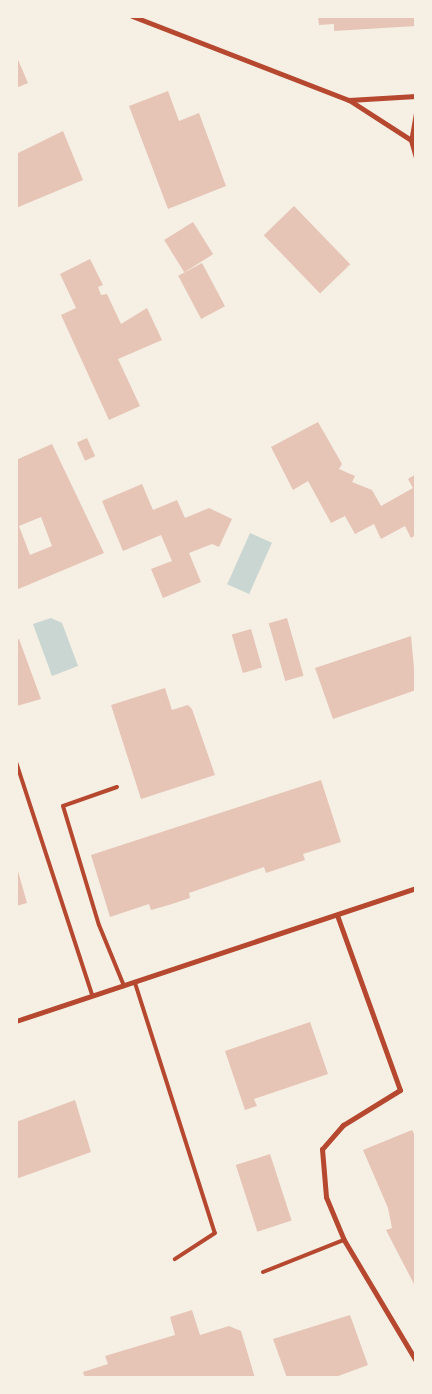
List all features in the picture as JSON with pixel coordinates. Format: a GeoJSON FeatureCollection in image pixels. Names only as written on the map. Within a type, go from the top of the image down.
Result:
{"type":"FeatureCollection","features":[{"type":"Feature","properties":{"kind":"street"},"geometry":{"type":"LineString","coordinates":[[132,16],[349,100],[411,140]]}},
{"type":"Feature","properties":{"kind":"street"},"geometry":{"type":"LineString","coordinates":[[349,100],[416,96]]}},
{"type":"Feature","properties":{"kind":"street"},"geometry":{"type":"LineString","coordinates":[[416,114],[411,140],[416,157]]}},
{"type":"Feature","properties":{"kind":"street"},"geometry":{"type":"LineString","coordinates":[[16,1021],[416,888]]}},
{"type":"Feature","properties":{"kind":"street"},"geometry":{"type":"LineString","coordinates":[[337,915],[400,1090],[343,1125],[322,1149],[326,1196],[344,1240],[416,1361]]}},
{"type":"Feature","properties":{"kind":"lane"},"geometry":{"type":"LineString","coordinates":[[16,762],[92,995]]}},
{"type":"Feature","properties":{"kind":"lane"},"geometry":{"type":"LineString","coordinates":[[117,787],[63,806],[99,925],[124,986]]}},
{"type":"Feature","properties":{"kind":"lane"},"geometry":{"type":"LineString","coordinates":[[135,983],[215,1233],[176,1259]]}},
{"type":"Feature","properties":{"kind":"lane"},"geometry":{"type":"LineString","coordinates":[[263,1272],[344,1240]]}},
{"type":"Feature","properties":{"kind":"shaded area"},"geometry":{"type":"Polygon","coordinates":[[[250,533],[272,543],[249,594],[227,584],[250,533]]]}},
{"type":"Feature","properties":{"kind":"shaded area"},"geometry":{"type":"Polygon","coordinates":[[[51,618],[62,623],[78,666],[52,676],[33,624],[51,618]]]}},
{"type":"Feature","properties":{"kind":"building"},"geometry":{"type":"Polygon","coordinates":[[[318,16],[416,16],[416,26],[334,31],[334,24],[319,25],[318,16]]]}},
{"type":"Feature","properties":{"kind":"building"},"geometry":{"type":"Polygon","coordinates":[[[16,55],[28,83],[16,88],[16,55]]]}},
{"type":"Feature","properties":{"kind":"building"},"geometry":{"type":"Polygon","coordinates":[[[168,91],[179,121],[199,113],[226,186],[168,209],[129,106],[168,91]]]}},
{"type":"Feature","properties":{"kind":"building"},"geometry":{"type":"Polygon","coordinates":[[[63,131],[83,180],[16,208],[16,154],[63,131]]]}},
{"type":"Feature","properties":{"kind":"building"},"geometry":{"type":"Polygon","coordinates":[[[294,206],[350,264],[320,293],[264,235],[294,206]]]}},
{"type":"Feature","properties":{"kind":"building"},"geometry":{"type":"Polygon","coordinates":[[[193,222],[213,254],[184,272],[164,240],[193,222]]]}},
{"type":"Feature","properties":{"kind":"building"},"geometry":{"type":"Polygon","coordinates":[[[90,259],[103,285],[98,287],[101,295],[107,294],[121,324],[147,308],[162,340],[118,359],[140,406],[109,420],[61,315],[76,308],[60,274],[90,259]]]}},
{"type":"Feature","properties":{"kind":"building"},"geometry":{"type":"Polygon","coordinates":[[[202,263],[225,306],[201,319],[178,276],[202,263]]]}},
{"type":"Feature","properties":{"kind":"building"},"geometry":{"type":"Polygon","coordinates":[[[318,422],[342,464],[339,469],[355,476],[352,482],[372,490],[381,506],[413,488],[408,479],[416,474],[416,535],[411,538],[405,526],[381,539],[374,524],[355,534],[345,516],[331,523],[308,481],[293,490],[271,447],[318,422]]]}},
{"type":"Feature","properties":{"kind":"building"},"geometry":{"type":"Polygon","coordinates":[[[87,438],[95,456],[85,461],[77,442],[87,438]]]}},
{"type":"Feature","properties":{"kind":"building"},"geometry":{"type":"Polygon","coordinates":[[[52,444],[104,553],[16,590],[16,460],[52,444]],[[41,517],[19,526],[30,555],[52,546],[41,517]]]}},
{"type":"Feature","properties":{"kind":"building"},"geometry":{"type":"Polygon","coordinates":[[[142,484],[153,510],[177,500],[185,518],[209,508],[232,519],[219,547],[212,544],[189,553],[201,582],[163,598],[151,569],[172,561],[161,535],[123,551],[102,501],[142,484]]]}},
{"type":"Feature","properties":{"kind":"building"},"geometry":{"type":"Polygon","coordinates":[[[287,618],[304,676],[285,681],[269,623],[287,618]]]}},
{"type":"Feature","properties":{"kind":"building"},"geometry":{"type":"Polygon","coordinates":[[[251,629],[262,667],[243,673],[232,635],[251,629]]]}},
{"type":"Feature","properties":{"kind":"building"},"geometry":{"type":"Polygon","coordinates":[[[411,636],[416,690],[333,719],[315,668],[411,636]]]}},
{"type":"Feature","properties":{"kind":"building"},"geometry":{"type":"Polygon","coordinates":[[[19,639],[41,699],[17,706],[16,640],[19,639]]]}},
{"type":"Feature","properties":{"kind":"building"},"geometry":{"type":"Polygon","coordinates":[[[165,688],[172,710],[188,705],[192,709],[215,775],[141,799],[111,705],[165,688]]]}},
{"type":"Feature","properties":{"kind":"building"},"geometry":{"type":"Polygon","coordinates":[[[321,780],[341,842],[303,854],[305,860],[266,873],[264,867],[189,893],[190,898],[172,904],[151,910],[149,904],[110,917],[91,855],[321,780]]]}},
{"type":"Feature","properties":{"kind":"building"},"geometry":{"type":"Polygon","coordinates":[[[16,864],[27,903],[16,906],[16,864]]]}},
{"type":"Feature","properties":{"kind":"building"},"geometry":{"type":"Polygon","coordinates":[[[310,1022],[328,1074],[254,1099],[257,1106],[245,1110],[225,1051],[310,1022]]]}},
{"type":"Feature","properties":{"kind":"building"},"geometry":{"type":"Polygon","coordinates":[[[75,1100],[91,1152],[16,1179],[16,1122],[75,1100]]]}},
{"type":"Feature","properties":{"kind":"building"},"geometry":{"type":"Polygon","coordinates":[[[412,1130],[416,1137],[416,1288],[386,1230],[392,1228],[388,1208],[363,1150],[412,1130]]]}},
{"type":"Feature","properties":{"kind":"building"},"geometry":{"type":"Polygon","coordinates":[[[270,1154],[292,1221],[257,1232],[236,1165],[270,1154]]]}},
{"type":"Feature","properties":{"kind":"building"},"geometry":{"type":"Polygon","coordinates":[[[192,1310],[200,1335],[229,1326],[241,1331],[255,1378],[85,1378],[83,1372],[108,1364],[105,1356],[175,1335],[170,1317],[192,1310]]]}},
{"type":"Feature","properties":{"kind":"building"},"geometry":{"type":"Polygon","coordinates":[[[350,1315],[368,1365],[333,1378],[287,1378],[273,1339],[350,1315]]]}}]}
